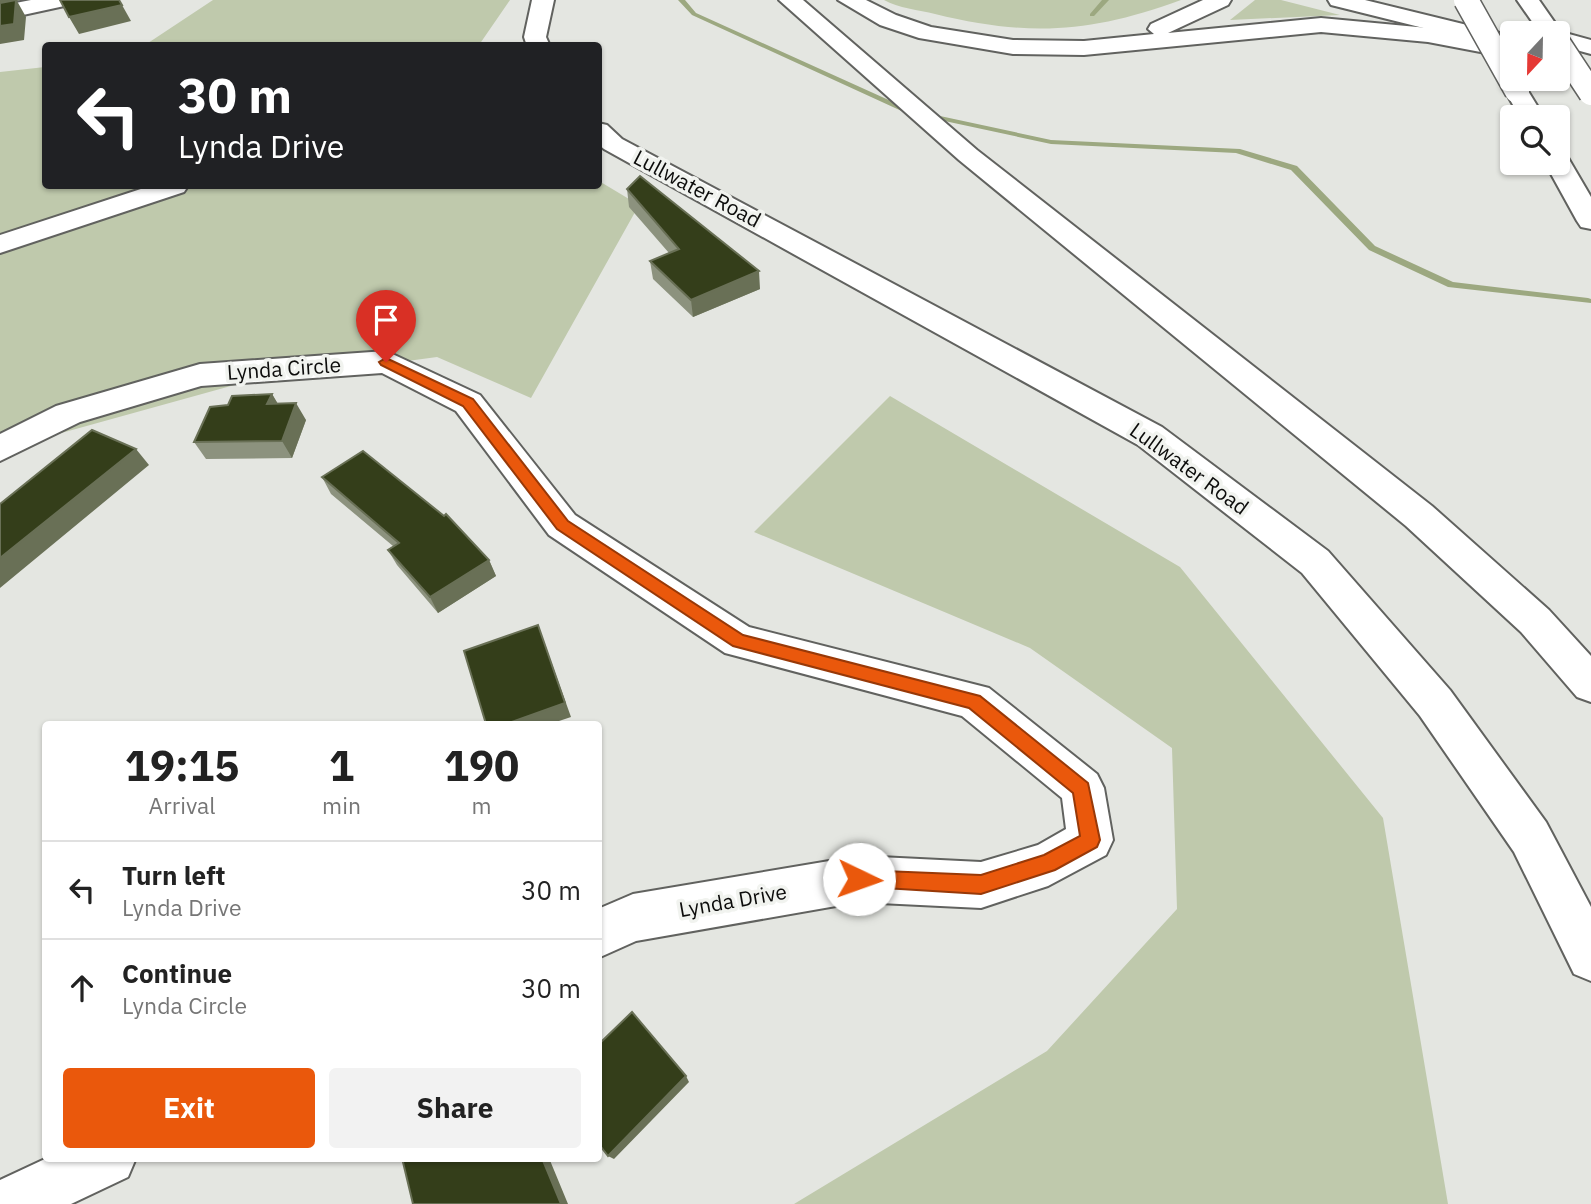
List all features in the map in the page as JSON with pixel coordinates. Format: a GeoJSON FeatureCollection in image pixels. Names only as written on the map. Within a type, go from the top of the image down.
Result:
{"type":"FeatureCollection","features":[{"type":"Feature","properties":{"kind":"main road"},"geometry":{"type":"LineString","coordinates":[[0,13],[61,0]]}},
{"type":"Feature","properties":{"kind":"main road"},"geometry":{"type":"LineString","coordinates":[[531,42],[543,0]]}},
{"type":"Feature","properties":{"kind":"main road"},"geometry":{"type":"LineString","coordinates":[[790,0],[968,155],[1419,516],[1535,621],[1591,684]]}},
{"type":"Feature","properties":{"kind":"main road"},"geometry":{"type":"LineString","coordinates":[[849,0],[888,20],[971,42],[1047,49],[1121,45],[1321,25],[1427,34],[1500,49]]}},
{"type":"Feature","properties":{"kind":"main road"},"geometry":{"type":"LineString","coordinates":[[1121,45],[1189,17],[1220,0]]}},
{"type":"Feature","properties":{"kind":"main road"},"geometry":{"type":"LineString","coordinates":[[1339,0],[1500,40]]}},
{"type":"Feature","properties":{"kind":"main road"},"geometry":{"type":"LineString","coordinates":[[1403,0],[1500,24]]}},
{"type":"Feature","properties":{"kind":"main road"},"geometry":{"type":"LineString","coordinates":[[1466,0],[1525,105]]}},
{"type":"Feature","properties":{"kind":"main road"},"geometry":{"type":"LineString","coordinates":[[1530,2],[1543,21]]}},
{"type":"Feature","properties":{"kind":"main road"},"geometry":{"type":"LineString","coordinates":[[1570,43],[1591,47]]}},
{"type":"Feature","properties":{"kind":"main road"},"geometry":{"type":"LineString","coordinates":[[1570,58],[1591,65]]}},
{"type":"Feature","properties":{"kind":"main road"},"geometry":{"type":"LineString","coordinates":[[1570,60],[1591,93]]}},
{"type":"Feature","properties":{"kind":"main road"},"geometry":{"type":"LineString","coordinates":[[1570,62],[1591,65]]}},
{"type":"Feature","properties":{"kind":"main road","name":"Lullwater Road"},"geometry":{"type":"LineString","coordinates":[[602,134],[614,144],[1150,436],[1315,562],[1435,703],[1530,837],[1591,957]]}},
{"type":"Feature","properties":{"kind":"main road"},"geometry":{"type":"LineString","coordinates":[[1565,175],[1591,221]]}},
{"type":"Feature","properties":{"kind":"main road"},"geometry":{"type":"LineString","coordinates":[[0,244],[167,189]]}},
{"type":"Feature","properties":{"kind":"main road","name":"Lynda Circle"},"geometry":{"type":"LineString","coordinates":[[0,449],[68,414],[200,375],[386,362],[468,402],[562,525],[739,641],[974,701]]}},
{"type":"Feature","properties":{"kind":"main road","name":"Lynda Drive"},"geometry":{"type":"LineString","coordinates":[[602,932],[633,918],[859,879],[981,885],[1048,863],[1090,840],[1082,789],[974,701]]}},
{"type":"Feature","properties":{"kind":"main road"},"geometry":{"type":"LineString","coordinates":[[10,1204],[100,1162]]}},
{"type":"Feature","properties":{"kind":"green space"},"geometry":{"type":"Polygon","coordinates":[[[213,0],[510,0],[481,42],[150,42],[213,0]]]}},
{"type":"Feature","properties":{"kind":"green space"},"geometry":{"type":"Polygon","coordinates":[[[884,0],[1181,0],[1088,25],[1030,28],[969,21],[902,7],[884,0]]]}},
{"type":"Feature","properties":{"kind":"green space"},"geometry":{"type":"Polygon","coordinates":[[[1255,0],[1281,0],[1340,15],[1230,20],[1255,0]]]}},
{"type":"Feature","properties":{"kind":"green space"},"geometry":{"type":"Polygon","coordinates":[[[42,67],[42,189],[602,189],[602,183],[639,205],[531,398],[437,357],[238,384],[0,450],[0,72],[42,67]]]}},
{"type":"Feature","properties":{"kind":"green space"},"geometry":{"type":"Polygon","coordinates":[[[890,396],[1180,567],[1383,818],[1448,1204],[794,1204],[1047,1051],[1177,909],[1172,748],[1030,648],[754,532],[890,396]]]}},
{"type":"Feature","properties":{"kind":"building"},"geometry":{"type":"Polygon","coordinates":[[[16,0],[14,24],[0,26],[0,3],[16,0]]]}},
{"type":"Feature","properties":{"kind":"building"},"geometry":{"type":"Polygon","coordinates":[[[60,0],[119,0],[122,5],[69,17],[60,0]]]}},
{"type":"Feature","properties":{"kind":"building"},"geometry":{"type":"Polygon","coordinates":[[[640,176],[759,271],[691,300],[650,261],[679,249],[627,189],[640,176]]]}},
{"type":"Feature","properties":{"kind":"building"},"geometry":{"type":"Polygon","coordinates":[[[272,394],[267,404],[296,403],[282,441],[194,442],[210,407],[228,405],[232,396],[272,394]]]}},
{"type":"Feature","properties":{"kind":"building"},"geometry":{"type":"Polygon","coordinates":[[[92,430],[136,449],[0,558],[0,504],[92,430]]]}},
{"type":"Feature","properties":{"kind":"building"},"geometry":{"type":"Polygon","coordinates":[[[363,451],[444,516],[446,514],[489,560],[430,597],[388,550],[399,543],[322,477],[363,451]]]}},
{"type":"Feature","properties":{"kind":"building"},"geometry":{"type":"Polygon","coordinates":[[[538,625],[565,703],[514,721],[485,721],[464,651],[538,625]]]}},
{"type":"Feature","properties":{"kind":"building"},"geometry":{"type":"Polygon","coordinates":[[[632,1012],[686,1076],[608,1156],[602,1148],[602,1041],[632,1012]]]}},
{"type":"Feature","properties":{"kind":"building"},"geometry":{"type":"Polygon","coordinates":[[[403,1162],[544,1162],[561,1204],[413,1204],[403,1162]]]}},
{"type":"Feature","properties":{"kind":"waterway"},"geometry":{"type":"LineString","coordinates":[[681,0],[694,14],[909,111]]}},
{"type":"Feature","properties":{"kind":"waterway"},"geometry":{"type":"LineString","coordinates":[[1092,15],[1106,0]]}},
{"type":"Feature","properties":{"kind":"waterway"},"geometry":{"type":"LineString","coordinates":[[943,118],[1051,142],[1237,151],[1294,168],[1372,248],[1451,285],[1588,301]]}},
{"type":"Feature","properties":{"kind":"route"},"geometry":{"type":"LineString","coordinates":[[386,362],[468,402],[562,525],[739,641],[974,701],[1082,789],[1090,840],[1048,863],[981,885],[859,879]]}}]}
